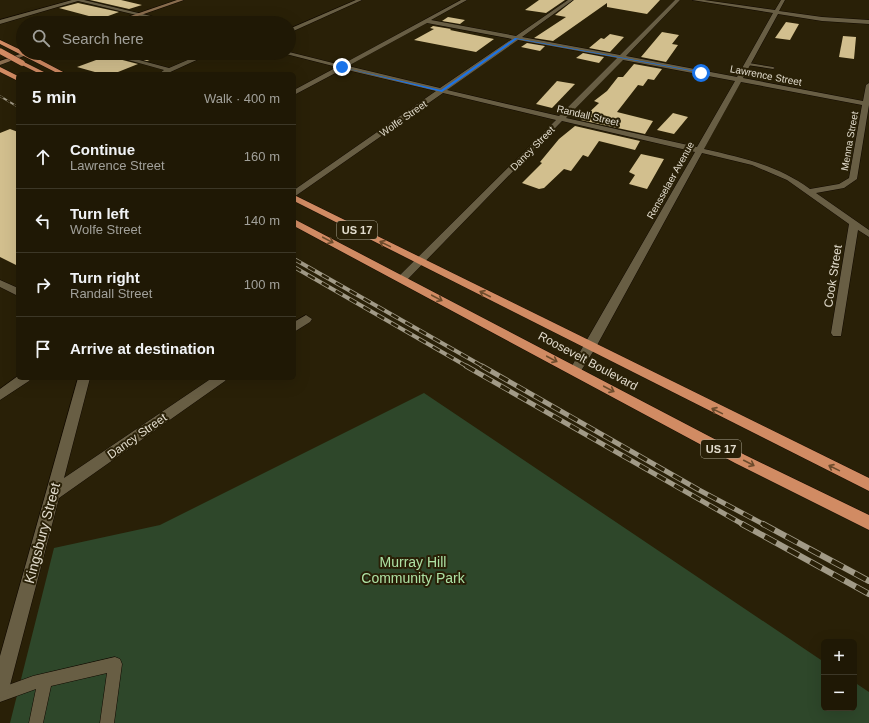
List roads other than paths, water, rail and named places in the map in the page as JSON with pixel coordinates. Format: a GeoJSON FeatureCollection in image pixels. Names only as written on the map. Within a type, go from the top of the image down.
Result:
{"type":"FeatureCollection","features":[{"type":"Feature","properties":{"kind":"highway"},"geometry":{"type":"LineString","coordinates":[[0,42],[16,49]]}},
{"type":"Feature","properties":{"kind":"highway"},"geometry":{"type":"LineString","coordinates":[[0,51],[16,60]]}},
{"type":"Feature","properties":{"kind":"highway"},"geometry":{"type":"LineString","coordinates":[[16,60],[40,72]]}},
{"type":"Feature","properties":{"kind":"highway"},"geometry":{"type":"LineString","coordinates":[[37,60],[60,72]]}},
{"type":"Feature","properties":{"kind":"highway"},"geometry":{"type":"LineString","coordinates":[[0,61],[10,66]]}},
{"type":"Feature","properties":{"kind":"highway"},"geometry":{"type":"LineString","coordinates":[[0,69],[16,77]]}},
{"type":"Feature","properties":{"kind":"highway","name":"Roosevelt Boulevard"},"geometry":{"type":"LineString","coordinates":[[296,199],[869,485]]}},
{"type":"Feature","properties":{"kind":"highway","name":"Roosevelt Boulevard"},"geometry":{"type":"LineString","coordinates":[[296,223],[740,459],[869,523]]}},
{"type":"Feature","properties":{"kind":"main road"},"geometry":{"type":"LineString","coordinates":[[133,16],[182,0]]}},
{"type":"Feature","properties":{"kind":"main road"},"geometry":{"type":"LineString","coordinates":[[0,61],[16,56]]}},
{"type":"Feature","properties":{"kind":"street"},"geometry":{"type":"LineString","coordinates":[[21,16],[77,0],[147,16]]}},
{"type":"Feature","properties":{"kind":"street"},"geometry":{"type":"LineString","coordinates":[[250,0],[258,0]]}},
{"type":"Feature","properties":{"kind":"street"},"geometry":{"type":"LineString","coordinates":[[296,28],[360,0]]}},
{"type":"Feature","properties":{"kind":"street"},"geometry":{"type":"LineString","coordinates":[[296,91],[465,0]]}},
{"type":"Feature","properties":{"kind":"street","name":"Wolfe Street"},"geometry":{"type":"LineString","coordinates":[[296,193],[571,0]]}},
{"type":"Feature","properties":{"kind":"street","name":"Dancy Street"},"geometry":{"type":"LineString","coordinates":[[402,279],[678,0]]}},
{"type":"Feature","properties":{"kind":"street"},"geometry":{"type":"LineString","coordinates":[[694,0],[835,20],[869,22]]}},
{"type":"Feature","properties":{"kind":"street","name":"Rensselaer Avenue"},"geometry":{"type":"LineString","coordinates":[[575,371],[590,347],[699,150],[740,80],[783,0]]}},
{"type":"Feature","properties":{"kind":"street"},"geometry":{"type":"LineString","coordinates":[[0,22],[16,17]]}},
{"type":"Feature","properties":{"kind":"street","name":"Lawrence Street"},"geometry":{"type":"LineString","coordinates":[[426,21],[866,103]]}},
{"type":"Feature","properties":{"kind":"street","name":"Randall Street"},"geometry":{"type":"LineString","coordinates":[[296,56],[561,119],[755,163],[777,170],[810,191],[869,234]]}},
{"type":"Feature","properties":{"kind":"street"},"geometry":{"type":"LineString","coordinates":[[132,60],[169,70]]}},
{"type":"Feature","properties":{"kind":"street"},"geometry":{"type":"LineString","coordinates":[[164,72],[193,60]]}},
{"type":"Feature","properties":{"kind":"street","name":"Menna Street"},"geometry":{"type":"LineString","coordinates":[[810,191],[841,186],[853,179],[869,85]]}},
{"type":"Feature","properties":{"kind":"street","name":"Cook Street"},"geometry":{"type":"LineString","coordinates":[[837,333],[854,224]]}},
{"type":"Feature","properties":{"kind":"street"},"geometry":{"type":"LineString","coordinates":[[0,283],[16,292]]}},
{"type":"Feature","properties":{"kind":"street"},"geometry":{"type":"LineString","coordinates":[[296,327],[306,320]]}},
{"type":"Feature","properties":{"kind":"street"},"geometry":{"type":"LineString","coordinates":[[0,395],[22,380]]}},
{"type":"Feature","properties":{"kind":"street","name":"Kingsbury Street"},"geometry":{"type":"LineString","coordinates":[[0,689],[83,380]]}},
{"type":"Feature","properties":{"kind":"street","name":"Dancy Street"},"geometry":{"type":"LineString","coordinates":[[53,494],[218,380]]}},
{"type":"Feature","properties":{"kind":"lane"},"geometry":{"type":"LineString","coordinates":[[748,64],[773,68]]}},
{"type":"Feature","properties":{"kind":"lane"},"geometry":{"type":"LineString","coordinates":[[0,695],[45,681],[115,664],[107,723]]}},
{"type":"Feature","properties":{"kind":"lane"},"geometry":{"type":"LineString","coordinates":[[36,723],[45,681]]}},
{"type":"Feature","properties":{"kind":"railway"},"geometry":{"type":"LineString","coordinates":[[0,96],[16,106]]}},
{"type":"Feature","properties":{"kind":"railway"},"geometry":{"type":"LineString","coordinates":[[296,260],[484,367]]}},
{"type":"Feature","properties":{"kind":"railway"},"geometry":{"type":"LineString","coordinates":[[296,268],[468,367]]}},
{"type":"Feature","properties":{"kind":"railway"},"geometry":{"type":"LineString","coordinates":[[466,366],[744,525]]}},
{"type":"Feature","properties":{"kind":"railway"},"geometry":{"type":"LineString","coordinates":[[482,366],[699,490],[765,525]]}},
{"type":"Feature","properties":{"kind":"railway"},"geometry":{"type":"LineString","coordinates":[[742,524],[869,594]]}},
{"type":"Feature","properties":{"kind":"railway"},"geometry":{"type":"LineString","coordinates":[[763,524],[869,581]]}},
{"type":"Feature","properties":{"kind":"park label","name":"Murray Hill Community Park"},"geometry":{"type":"Point","coordinates":[413,570]}}]}
